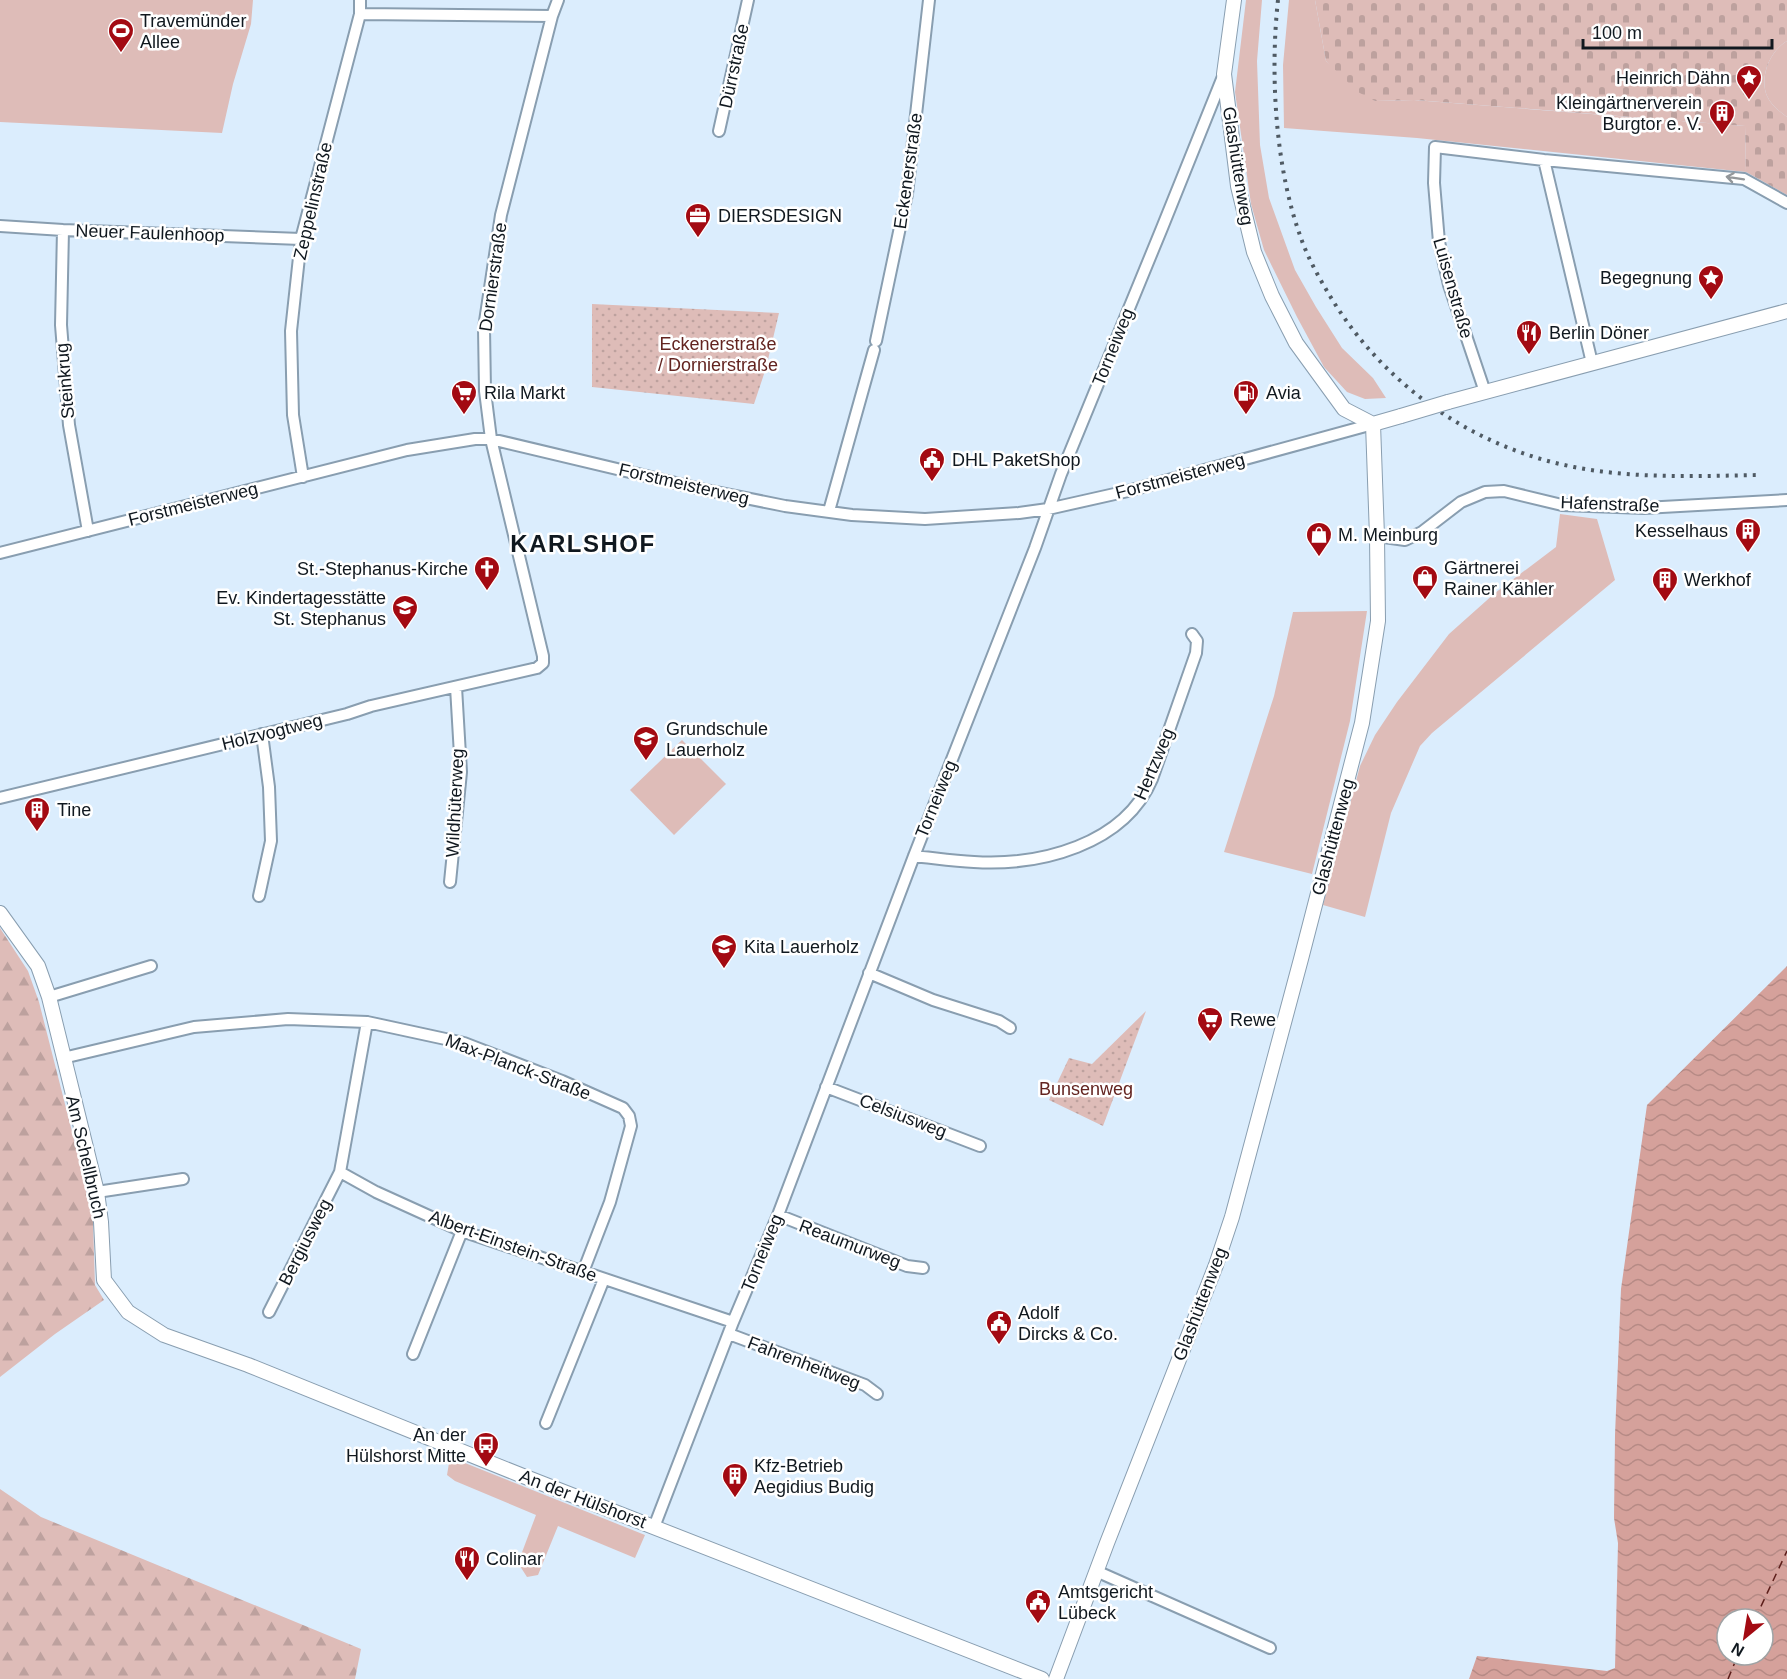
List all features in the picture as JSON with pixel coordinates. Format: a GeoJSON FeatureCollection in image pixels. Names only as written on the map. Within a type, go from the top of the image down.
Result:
{"type":"FeatureCollection","features":[{"type":"Feature","properties":{"kind":"street","name":"Zeppelinstraße"},"geometry":{"type":"LineString","coordinates":[[303,477],[293,415],[291,331],[301,238],[360,14],[360,0]]}},
{"type":"Feature","properties":{"kind":"street","name":"Dornierstraße"},"geometry":{"type":"LineString","coordinates":[[543,663],[491,439],[485,392],[484,328],[501,215],[558,0]]}},
{"type":"Feature","properties":{"kind":"street","name":"Dürrstraße"},"geometry":{"type":"LineString","coordinates":[[719,131],[748,0]]}},
{"type":"Feature","properties":{"kind":"street","name":"Eckenerstraße"},"geometry":{"type":"LineString","coordinates":[[829,511],[875,346],[907,194],[929,0]]}},
{"type":"Feature","properties":{"kind":"street","name":"Glashüttenweg"},"geometry":{"type":"LineString","coordinates":[[1056,1679],[1216,1265],[1234,1207],[1362,723],[1378,621],[1373,424],[1344,409],[1296,343],[1272,296],[1254,252],[1238,186],[1224,74],[1234,0]]}},
{"type":"Feature","properties":{"kind":"street"},"geometry":{"type":"LineString","coordinates":[[360,14],[552,16]]}},
{"type":"Feature","properties":{"kind":"street","name":"Torneiweg"},"geometry":{"type":"LineString","coordinates":[[654,1527],[778,1215],[1048,509],[1224,74]]}},
{"type":"Feature","properties":{"kind":"street","name":"Luisenstraße"},"geometry":{"type":"LineString","coordinates":[[1485,392],[1449,285],[1439,242],[1434,183],[1435,147],[1744,179],[1787,203]]}},
{"type":"Feature","properties":{"kind":"street"},"geometry":{"type":"LineString","coordinates":[[1544,160],[1592,363]]}},
{"type":"Feature","properties":{"kind":"street","name":"Neuer Faulenhoop"},"geometry":{"type":"LineString","coordinates":[[0,226],[301,238]]}},
{"type":"Feature","properties":{"kind":"street","name":"Steinkrug"},"geometry":{"type":"LineString","coordinates":[[63,230],[61,325],[69,425],[88,531]]}},
{"type":"Feature","properties":{"kind":"street"},"geometry":{"type":"LineString","coordinates":[[1373,424],[1787,311]]}},
{"type":"Feature","properties":{"kind":"street","name":"Forstmeisterweg"},"geometry":{"type":"LineString","coordinates":[[0,553],[406,450],[475,439],[491,439],[740,498],[852,515],[916,519],[1048,509],[1128,491],[1373,424]]}},
{"type":"Feature","properties":{"kind":"street","name":"Hafenstraße"},"geometry":{"type":"LineString","coordinates":[[1377,536],[1405,540],[1422,532],[1461,502],[1485,492],[1504,491],[1562,505],[1644,508],[1787,500]]}},
{"type":"Feature","properties":{"kind":"street","name":"Hertzweg"},"geometry":{"type":"LineString","coordinates":[[914,856],[974,862],[1012,861],[1070,849],[1119,824],[1136,807],[1152,779],[1196,653],[1197,641],[1192,634]]}},
{"type":"Feature","properties":{"kind":"street","name":"Holzvogtweg"},"geometry":{"type":"LineString","coordinates":[[0,798],[347,714],[371,706],[537,668],[543,663]]}},
{"type":"Feature","properties":{"kind":"street","name":"Wildhüterweg"},"geometry":{"type":"LineString","coordinates":[[450,882],[461,772],[456,687]]}},
{"type":"Feature","properties":{"kind":"street"},"geometry":{"type":"LineString","coordinates":[[260,896],[271,841],[269,788],[262,734]]}},
{"type":"Feature","properties":{"kind":"street","name":"Am Schellbruch"},"geometry":{"type":"LineString","coordinates":[[0,913],[38,966],[49,997],[97,1192],[102,1222],[104,1280],[128,1312]]}},
{"type":"Feature","properties":{"kind":"street"},"geometry":{"type":"LineString","coordinates":[[49,997],[151,966]]}},
{"type":"Feature","properties":{"kind":"street"},"geometry":{"type":"LineString","coordinates":[[869,973],[933,1000],[999,1021],[1010,1028]]}},
{"type":"Feature","properties":{"kind":"street","name":"Max-Planck-Straße"},"geometry":{"type":"LineString","coordinates":[[63,1058],[194,1027],[288,1019],[367,1022],[464,1043],[562,1081],[623,1108],[629,1116],[631,1126],[610,1202],[583,1272]]}},
{"type":"Feature","properties":{"kind":"street"},"geometry":{"type":"LineString","coordinates":[[340,1172],[367,1022]]}},
{"type":"Feature","properties":{"kind":"street","name":"Celsiusweg"},"geometry":{"type":"LineString","coordinates":[[826,1087],[980,1146]]}},
{"type":"Feature","properties":{"kind":"street","name":"Albert-Einstein-Straße"},"geometry":{"type":"LineString","coordinates":[[340,1172],[376,1192],[462,1231],[734,1322]]}},
{"type":"Feature","properties":{"kind":"street","name":"Bergiusweg"},"geometry":{"type":"LineString","coordinates":[[269,1312],[340,1172]]}},
{"type":"Feature","properties":{"kind":"street"},"geometry":{"type":"LineString","coordinates":[[97,1192],[183,1179]]}},
{"type":"Feature","properties":{"kind":"street","name":"Reaumurweg"},"geometry":{"type":"LineString","coordinates":[[778,1215],[906,1266],[922,1268]]}},
{"type":"Feature","properties":{"kind":"street"},"geometry":{"type":"LineString","coordinates":[[413,1354],[462,1231]]}},
{"type":"Feature","properties":{"kind":"street"},"geometry":{"type":"LineString","coordinates":[[546,1423],[604,1279]]}},
{"type":"Feature","properties":{"kind":"street","name":"An der Hülshorst"},"geometry":{"type":"LineString","coordinates":[[128,1312],[164,1335],[248,1365],[1042,1679]]}},
{"type":"Feature","properties":{"kind":"street","name":"Fahrenheitweg"},"geometry":{"type":"LineString","coordinates":[[729,1334],[865,1385],[877,1394]]}},
{"type":"Feature","properties":{"kind":"street"},"geometry":{"type":"LineString","coordinates":[[1096,1571],[1270,1648]]}},
{"type":"Feature","properties":{"kind":"green space","name":"Travemünder Allee"},"geometry":{"type":"Polygon","coordinates":[[[0,0],[253,0],[251,24],[233,84],[222,133],[0,122],[0,0]]]}},
{"type":"Feature","properties":{"kind":"green space"},"geometry":{"type":"Polygon","coordinates":[[[1246,0],[1262,0],[1257,61],[1260,145],[1269,198],[1295,270],[1316,307],[1342,348],[1373,378],[1386,398],[1365,399],[1347,392],[1324,367],[1264,250],[1251,204],[1235,92],[1246,0]]]}},
{"type":"Feature","properties":{"kind":"green space"},"geometry":{"type":"Polygon","coordinates":[[[1289,0],[1315,0],[1326,61],[1375,101],[1414,100],[1745,126],[1746,172],[1417,138],[1284,128],[1283,65],[1289,0]]]}},
{"type":"Feature","properties":{"kind":"green space"},"geometry":{"type":"Polygon","coordinates":[[[1315,0],[1787,0],[1787,41],[1771,58],[1764,81],[1767,96],[1787,117],[1787,195],[1746,172],[1745,126],[1415,100],[1375,101],[1358,92],[1326,61],[1315,0]]]}},
{"type":"Feature","properties":{"kind":"green space"},"geometry":{"type":"Polygon","coordinates":[[[1787,41],[1787,117],[1775,108],[1767,96],[1764,81],[1771,58],[1787,41]]]}},
{"type":"Feature","properties":{"kind":"green space","name":"Eckenerstraße / Dornierstraße"},"geometry":{"type":"Polygon","coordinates":[[[592,304],[779,313],[766,368],[754,404],[592,387],[592,304]]]}},
{"type":"Feature","properties":{"kind":"green space"},"geometry":{"type":"Polygon","coordinates":[[[1560,514],[1597,519],[1615,580],[1432,733],[1420,746],[1391,813],[1365,917],[1323,905],[1360,766],[1375,735],[1449,634],[1495,593],[1556,547],[1560,514]]]}},
{"type":"Feature","properties":{"kind":"green space"},"geometry":{"type":"Polygon","coordinates":[[[1367,611],[1350,721],[1312,874],[1224,852],[1274,696],[1293,612],[1367,611]]]}},
{"type":"Feature","properties":{"kind":"green space"},"geometry":{"type":"Polygon","coordinates":[[[682,740],[726,784],[674,835],[630,790],[682,740]]]}},
{"type":"Feature","properties":{"kind":"green space"},"geometry":{"type":"Polygon","coordinates":[[[0,928],[28,971],[39,1002],[93,1222],[95,1285],[104,1300],[55,1334],[0,1377],[0,928]]]}},
{"type":"Feature","properties":{"kind":"green space","name":"Bunsenweg"},"geometry":{"type":"Polygon","coordinates":[[[1146,1011],[1103,1126],[1049,1100],[1069,1058],[1092,1064],[1146,1011]]]}},
{"type":"Feature","properties":{"kind":"green space"},"geometry":{"type":"Polygon","coordinates":[[[450,1457],[645,1535],[635,1558],[558,1526],[538,1575],[527,1577],[518,1563],[536,1515],[455,1481],[447,1475],[450,1457]]]}},
{"type":"Feature","properties":{"kind":"green space"},"geometry":{"type":"Polygon","coordinates":[[[0,1489],[41,1517],[361,1649],[355,1679],[0,1679],[0,1489]]]}},
{"type":"Feature","properties":{"kind":"water"},"geometry":{"type":"Polygon","coordinates":[[[1787,966],[1787,1679],[1469,1679],[1477,1656],[1607,1671],[1615,1668],[1618,1543],[1614,1518],[1615,1435],[1621,1289],[1647,1105],[1787,966]]]}},
{"type":"Feature","properties":{"kind":"ferry route"},"geometry":{"type":"LineString","coordinates":[[1761,1607],[1787,1551]]}},
{"type":"Feature","properties":{"kind":"ferry route"},"geometry":{"type":"LineString","coordinates":[[1728,1679],[1733,1667]]}},
{"type":"Feature","properties":{"kind":"railway"},"geometry":{"type":"LineString","coordinates":[[1278,0],[1275,58],[1277,120],[1285,182],[1292,211],[1309,258],[1327,291],[1373,354],[1431,406],[1464,427],[1499,444],[1536,457],[1574,467],[1620,473],[1667,476],[1760,475]]}},
{"type":"Feature","properties":{"kind":"place","name":"Travemünder Allee"},"geometry":{"type":"Point","coordinates":[121,54]}},
{"type":"Feature","properties":{"kind":"place","name":"Heinrich Dähn"},"geometry":{"type":"Point","coordinates":[1749,101]}},
{"type":"Feature","properties":{"kind":"place","name":"Kleingärtnerverein Burgtor e. V."},"geometry":{"type":"Point","coordinates":[1722,136]}},
{"type":"Feature","properties":{"kind":"place","name":"DIERSDESIGN"},"geometry":{"type":"Point","coordinates":[698,239]}},
{"type":"Feature","properties":{"kind":"place","name":"Begegnung"},"geometry":{"type":"Point","coordinates":[1711,301]}},
{"type":"Feature","properties":{"kind":"place","name":"Berlin Döner"},"geometry":{"type":"Point","coordinates":[1529,356]}},
{"type":"Feature","properties":{"kind":"place","name":"Rila Markt"},"geometry":{"type":"Point","coordinates":[464,416]}},
{"type":"Feature","properties":{"kind":"place","name":"Avia"},"geometry":{"type":"Point","coordinates":[1246,416]}},
{"type":"Feature","properties":{"kind":"place","name":"DHL PaketShop"},"geometry":{"type":"Point","coordinates":[932,483]}},
{"type":"Feature","properties":{"kind":"place","name":"Kesselhaus"},"geometry":{"type":"Point","coordinates":[1748,554]}},
{"type":"Feature","properties":{"kind":"place","name":"M. Meinburg"},"geometry":{"type":"Point","coordinates":[1319,558]}},
{"type":"Feature","properties":{"kind":"place","name":"St.-Stephanus-Kirche"},"geometry":{"type":"Point","coordinates":[487,592]}},
{"type":"Feature","properties":{"kind":"place","name":"Gärtnerei Rainer Kähler"},"geometry":{"type":"Point","coordinates":[1425,601]}},
{"type":"Feature","properties":{"kind":"place","name":"Werkhof"},"geometry":{"type":"Point","coordinates":[1665,603]}},
{"type":"Feature","properties":{"kind":"place","name":"Ev. Kindertagesstätte St. Stephanus"},"geometry":{"type":"Point","coordinates":[405,631]}},
{"type":"Feature","properties":{"kind":"place","name":"Grundschule Lauerholz"},"geometry":{"type":"Point","coordinates":[646,762]}},
{"type":"Feature","properties":{"kind":"place","name":"Tine"},"geometry":{"type":"Point","coordinates":[37,833]}},
{"type":"Feature","properties":{"kind":"place","name":"Kita Lauerholz"},"geometry":{"type":"Point","coordinates":[724,970]}},
{"type":"Feature","properties":{"kind":"place","name":"Rewe"},"geometry":{"type":"Point","coordinates":[1210,1043]}},
{"type":"Feature","properties":{"kind":"place","name":"Adolf Dircks & Co."},"geometry":{"type":"Point","coordinates":[999,1346]}},
{"type":"Feature","properties":{"kind":"place","name":"An der Hülshorst Mitte"},"geometry":{"type":"Point","coordinates":[486,1468]}},
{"type":"Feature","properties":{"kind":"place","name":"Kfz-Betrieb Aegidius Budig"},"geometry":{"type":"Point","coordinates":[735,1499]}},
{"type":"Feature","properties":{"kind":"place","name":"Colinar"},"geometry":{"type":"Point","coordinates":[467,1582]}},
{"type":"Feature","properties":{"kind":"place","name":"Amtsgericht Lübeck"},"geometry":{"type":"Point","coordinates":[1038,1625]}},
{"type":"Feature","properties":{"kind":"district","name":"KARLSHOF"},"geometry":{"type":"Point","coordinates":[583,543]}}]}
